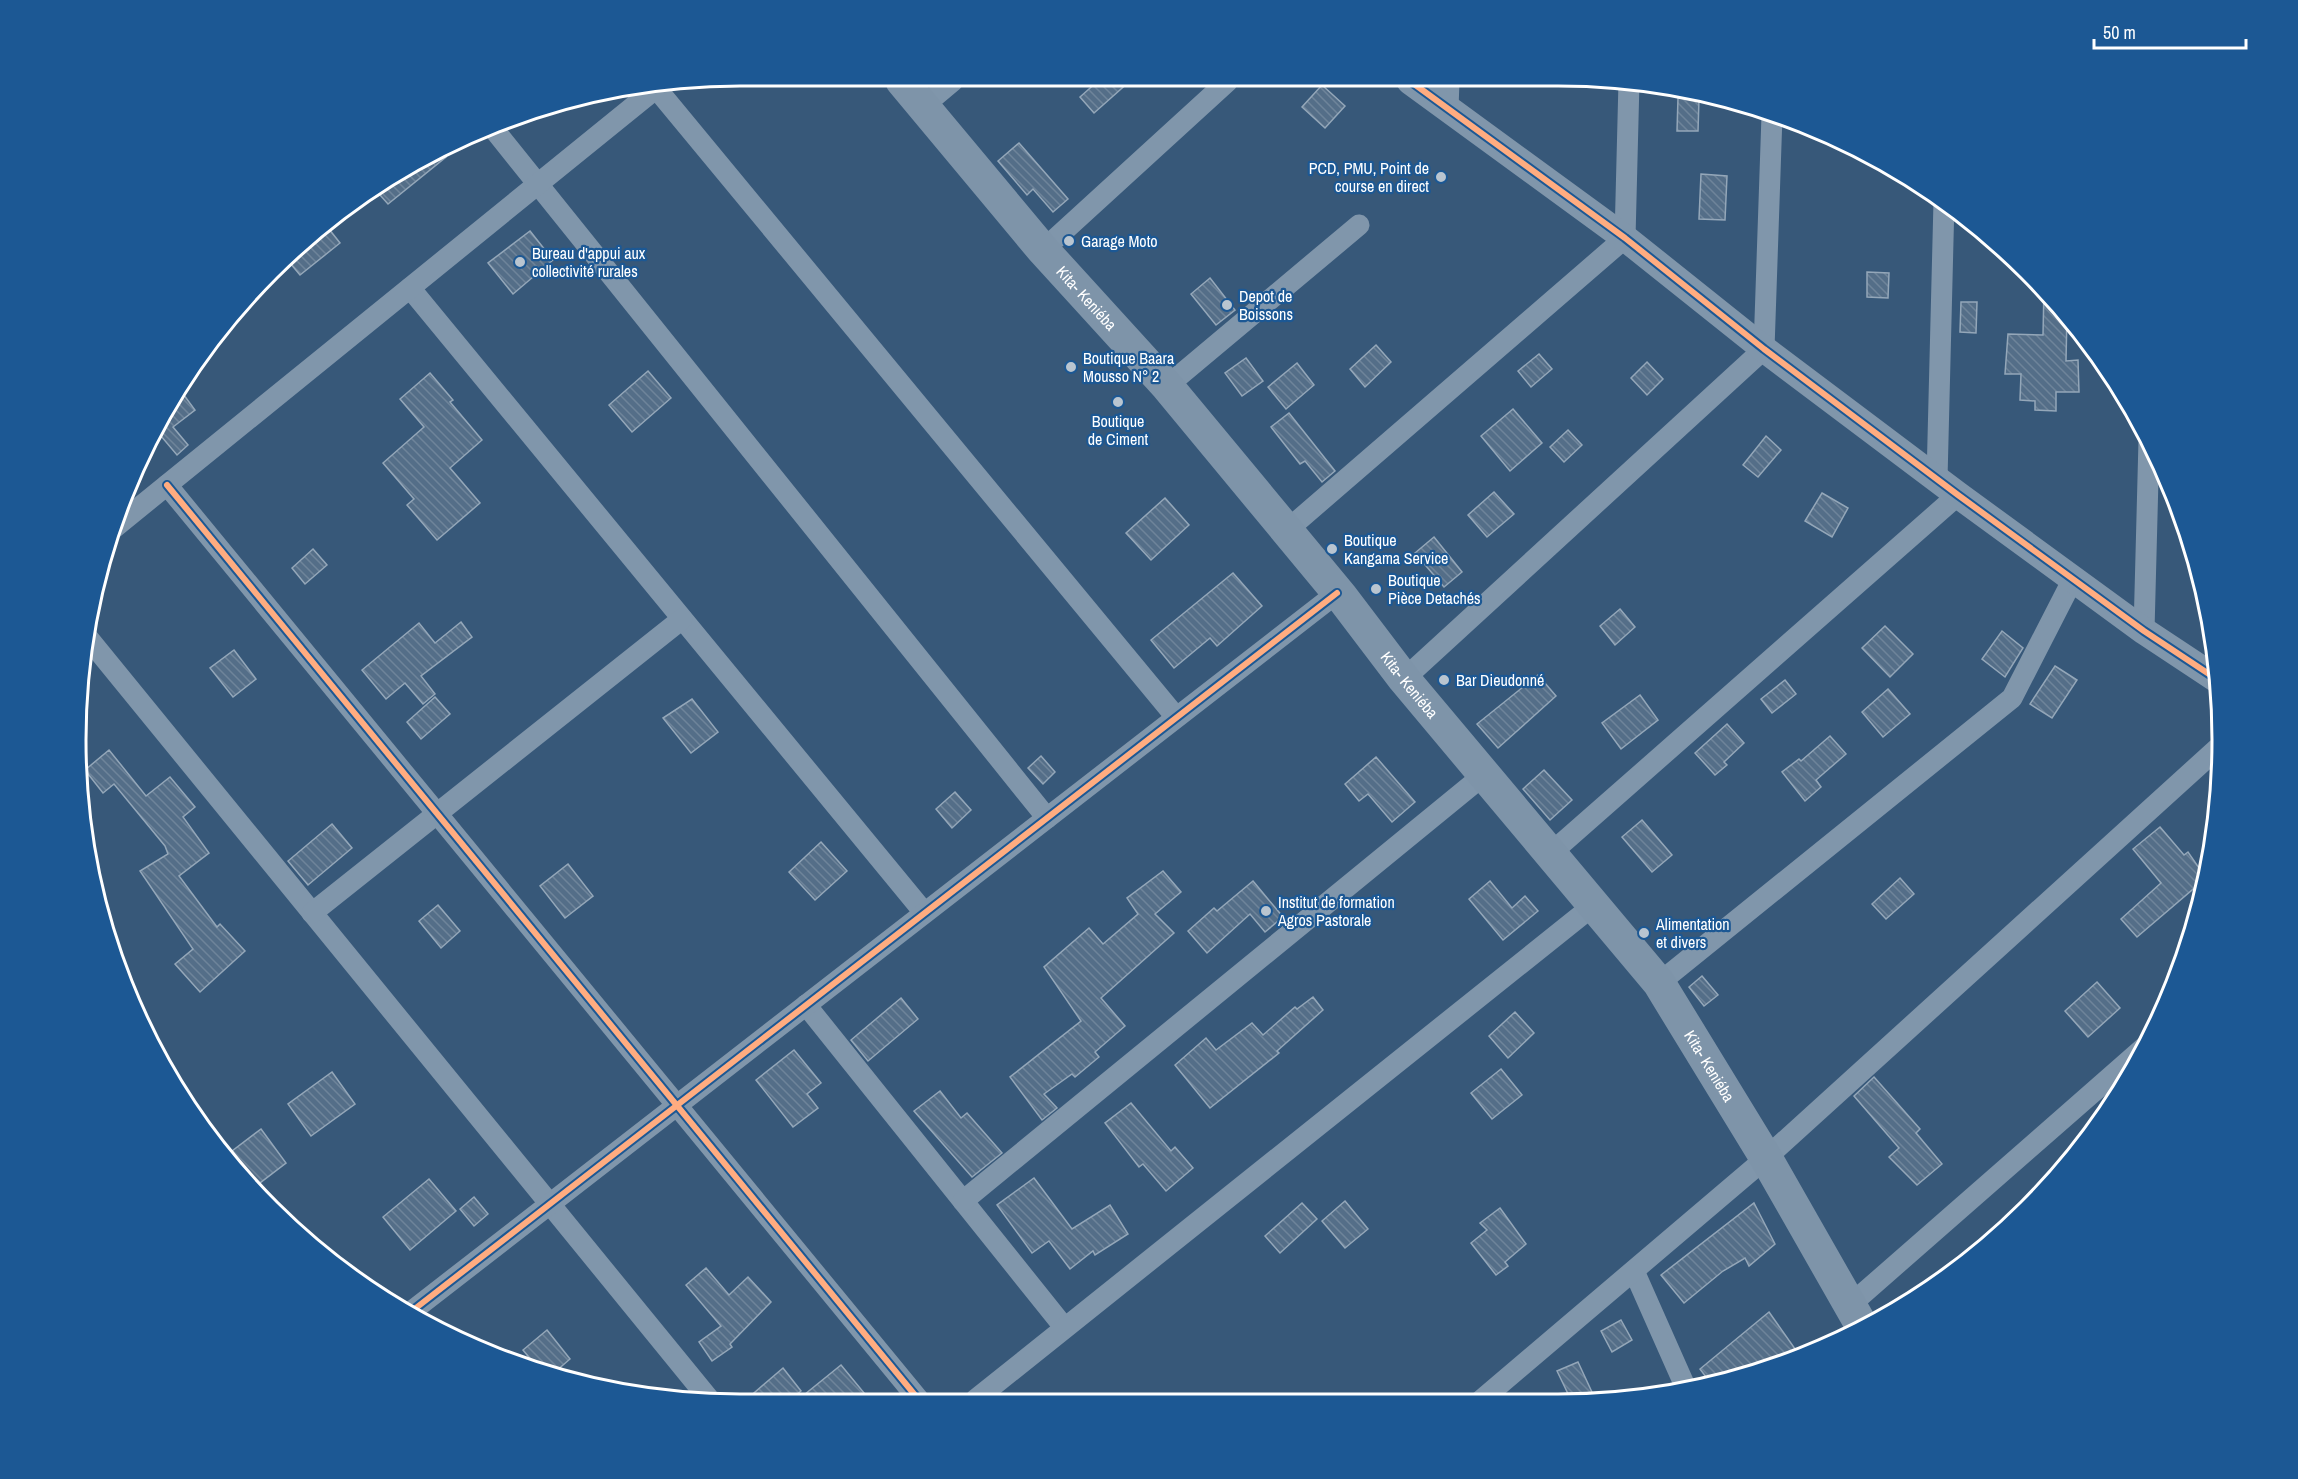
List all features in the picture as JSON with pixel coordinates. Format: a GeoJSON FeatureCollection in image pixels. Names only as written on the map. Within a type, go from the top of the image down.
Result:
{"type":"FeatureCollection","features":[{"type":"Feature","properties":{"kind":"main road","name":"Kita- Keniéba"},"geometry":{"type":"LineString","coordinates":[[906,86],[1043,250],[1167,386],[1337,593],[1404,680],[1659,983],[1766,1158],[1857,1316]]}},
{"type":"Feature","properties":{"kind":"street"},"geometry":{"type":"LineString","coordinates":[[922,107],[947,86]]}},
{"type":"Feature","properties":{"kind":"street"},"geometry":{"type":"LineString","coordinates":[[1043,250],[1223,86]]}},
{"type":"Feature","properties":{"kind":"street"},"geometry":{"type":"LineString","coordinates":[[1417,86],[1625,238],[1764,349],[1958,495],[2144,631],[2209,674]]}},
{"type":"Feature","properties":{"kind":"street"},"geometry":{"type":"LineString","coordinates":[[1448,109],[1449,86]]}},
{"type":"Feature","properties":{"kind":"street"},"geometry":{"type":"LineString","coordinates":[[666,90],[1176,717]]}},
{"type":"Feature","properties":{"kind":"street"},"geometry":{"type":"LineString","coordinates":[[1286,531],[1625,238],[1629,90]]}},
{"type":"Feature","properties":{"kind":"street"},"geometry":{"type":"LineString","coordinates":[[123,521],[652,91]]}},
{"type":"Feature","properties":{"kind":"street"},"geometry":{"type":"LineString","coordinates":[[1404,680],[1764,349],[1772,121]]}},
{"type":"Feature","properties":{"kind":"street"},"geometry":{"type":"LineString","coordinates":[[496,132],[1047,818]]}},
{"type":"Feature","properties":{"kind":"street"},"geometry":{"type":"LineString","coordinates":[[1937,479],[1944,212]]}},
{"type":"Feature","properties":{"kind":"street"},"geometry":{"type":"LineString","coordinates":[[1167,386],[1359,225]]}},
{"type":"Feature","properties":{"kind":"street"},"geometry":{"type":"LineString","coordinates":[[410,288],[918,905]]}},
{"type":"Feature","properties":{"kind":"street"},"geometry":{"type":"LineString","coordinates":[[2144,631],[2149,458]]}},
{"type":"Feature","properties":{"kind":"street"},"geometry":{"type":"LineString","coordinates":[[167,485],[914,1394]]}},
{"type":"Feature","properties":{"kind":"street"},"geometry":{"type":"LineString","coordinates":[[1551,853],[1958,495]]}},
{"type":"Feature","properties":{"kind":"street"},"geometry":{"type":"LineString","coordinates":[[1659,983],[2012,698],[2073,579]]}},
{"type":"Feature","properties":{"kind":"street"},"geometry":{"type":"LineString","coordinates":[[416,1308],[1337,593]]}},
{"type":"Feature","properties":{"kind":"street"},"geometry":{"type":"LineString","coordinates":[[312,913],[682,619]]}},
{"type":"Feature","properties":{"kind":"street"},"geometry":{"type":"LineString","coordinates":[[93,644],[704,1392]]}},
{"type":"Feature","properties":{"kind":"street"},"geometry":{"type":"LineString","coordinates":[[1488,1394],[1766,1158],[2212,754]]}},
{"type":"Feature","properties":{"kind":"street"},"geometry":{"type":"LineString","coordinates":[[963,1201],[1485,774]]}},
{"type":"Feature","properties":{"kind":"street"},"geometry":{"type":"LineString","coordinates":[[982,1394],[1064,1326],[1594,905]]}},
{"type":"Feature","properties":{"kind":"street"},"geometry":{"type":"LineString","coordinates":[[806,1005],[1064,1326]]}},
{"type":"Feature","properties":{"kind":"street"},"geometry":{"type":"LineString","coordinates":[[1857,1316],[2126,1065]]}},
{"type":"Feature","properties":{"kind":"street"},"geometry":{"type":"LineString","coordinates":[[1634,1270],[1683,1381]]}},
{"type":"Feature","properties":{"kind":"building"},"geometry":{"type":"Polygon","coordinates":[[[1092,86],[1124,86],[1094,113],[1080,97],[1092,86]]]}},
{"type":"Feature","properties":{"kind":"building"},"geometry":{"type":"Polygon","coordinates":[[[1321,86],[1345,106],[1325,128],[1302,107],[1321,86]]]}},
{"type":"Feature","properties":{"kind":"building"},"geometry":{"type":"Polygon","coordinates":[[[1678,98],[1699,101],[1698,131],[1677,131],[1678,98]]]}},
{"type":"Feature","properties":{"kind":"building"},"geometry":{"type":"Polygon","coordinates":[[[1019,143],[1068,199],[1053,212],[1033,189],[1027,195],[998,161],[1019,143]]]}},
{"type":"Feature","properties":{"kind":"building"},"geometry":{"type":"Polygon","coordinates":[[[445,156],[446,157],[388,204],[379,194],[445,156]]]}},
{"type":"Feature","properties":{"kind":"building"},"geometry":{"type":"Polygon","coordinates":[[[1701,174],[1727,176],[1725,220],[1699,219],[1701,174]]]}},
{"type":"Feature","properties":{"kind":"building"},"geometry":{"type":"Polygon","coordinates":[[[330,230],[340,243],[300,275],[291,264],[330,230]]]}},
{"type":"Feature","properties":{"kind":"building","name":"Bureau d'appui aux collectivité rurales"},"geometry":{"type":"Polygon","coordinates":[[[530,231],[553,260],[513,294],[488,263],[530,231]]]}},
{"type":"Feature","properties":{"kind":"building"},"geometry":{"type":"Polygon","coordinates":[[[1867,272],[1889,273],[1888,298],[1867,297],[1867,272]]]}},
{"type":"Feature","properties":{"kind":"building"},"geometry":{"type":"Polygon","coordinates":[[[1210,278],[1235,310],[1216,325],[1191,294],[1210,278]]]}},
{"type":"Feature","properties":{"kind":"building"},"geometry":{"type":"Polygon","coordinates":[[[2044,301],[2067,328],[2066,361],[2078,360],[2079,392],[2056,392],[2056,411],[2035,410],[2035,401],[2020,400],[2021,374],[2005,374],[2008,334],[2043,335],[2044,301]]]}},
{"type":"Feature","properties":{"kind":"building"},"geometry":{"type":"Polygon","coordinates":[[[1961,302],[1977,302],[1976,333],[1960,332],[1961,302]]]}},
{"type":"Feature","properties":{"kind":"building"},"geometry":{"type":"Polygon","coordinates":[[[1376,345],[1391,362],[1365,387],[1350,369],[1376,345]]]}},
{"type":"Feature","properties":{"kind":"building"},"geometry":{"type":"Polygon","coordinates":[[[1539,354],[1552,369],[1531,387],[1518,371],[1539,354]]]}},
{"type":"Feature","properties":{"kind":"building"},"geometry":{"type":"Polygon","coordinates":[[[1246,358],[1263,381],[1242,396],[1225,373],[1246,358]]]}},
{"type":"Feature","properties":{"kind":"building"},"geometry":{"type":"Polygon","coordinates":[[[1647,362],[1663,379],[1647,395],[1631,378],[1647,362]]]}},
{"type":"Feature","properties":{"kind":"building"},"geometry":{"type":"Polygon","coordinates":[[[1297,363],[1314,385],[1286,409],[1268,387],[1297,363]]]}},
{"type":"Feature","properties":{"kind":"building"},"geometry":{"type":"Polygon","coordinates":[[[648,371],[671,398],[632,432],[609,405],[648,371]]]}},
{"type":"Feature","properties":{"kind":"building"},"geometry":{"type":"Polygon","coordinates":[[[430,373],[453,400],[450,402],[482,440],[450,468],[480,503],[437,540],[407,505],[414,499],[383,463],[424,427],[400,399],[430,373]]]}},
{"type":"Feature","properties":{"kind":"building"},"geometry":{"type":"Polygon","coordinates":[[[184,395],[195,410],[173,427],[188,445],[177,455],[161,436],[184,395]]]}},
{"type":"Feature","properties":{"kind":"building"},"geometry":{"type":"Polygon","coordinates":[[[1513,409],[1542,443],[1510,471],[1481,436],[1513,409]]]}},
{"type":"Feature","properties":{"kind":"building"},"geometry":{"type":"Polygon","coordinates":[[[1289,413],[1335,471],[1322,482],[1305,461],[1300,464],[1271,427],[1289,413]]]}},
{"type":"Feature","properties":{"kind":"building"},"geometry":{"type":"Polygon","coordinates":[[[1568,430],[1582,445],[1564,462],[1550,447],[1568,430]]]}},
{"type":"Feature","properties":{"kind":"building"},"geometry":{"type":"Polygon","coordinates":[[[1766,436],[1781,450],[1758,477],[1743,465],[1766,436]]]}},
{"type":"Feature","properties":{"kind":"building"},"geometry":{"type":"Polygon","coordinates":[[[1494,492],[1514,514],[1487,537],[1468,515],[1494,492]]]}},
{"type":"Feature","properties":{"kind":"building"},"geometry":{"type":"Polygon","coordinates":[[[1822,493],[1848,508],[1832,537],[1805,521],[1822,493]]]}},
{"type":"Feature","properties":{"kind":"building"},"geometry":{"type":"Polygon","coordinates":[[[1165,498],[1189,525],[1151,560],[1126,533],[1165,498]]]}},
{"type":"Feature","properties":{"kind":"building"},"geometry":{"type":"Polygon","coordinates":[[[1434,537],[1462,572],[1444,587],[1415,553],[1434,537]]]}},
{"type":"Feature","properties":{"kind":"building"},"geometry":{"type":"Polygon","coordinates":[[[313,549],[327,565],[305,584],[292,568],[313,549]]]}},
{"type":"Feature","properties":{"kind":"building"},"geometry":{"type":"Polygon","coordinates":[[[1233,573],[1262,606],[1217,646],[1210,638],[1174,668],[1151,640],[1233,573]]]}},
{"type":"Feature","properties":{"kind":"building"},"geometry":{"type":"Polygon","coordinates":[[[1620,609],[1635,627],[1615,645],[1600,626],[1620,609]]]}},
{"type":"Feature","properties":{"kind":"building"},"geometry":{"type":"Polygon","coordinates":[[[461,622],[472,637],[421,676],[435,694],[423,704],[405,683],[386,699],[362,670],[419,623],[435,643],[461,622]]]}},
{"type":"Feature","properties":{"kind":"building"},"geometry":{"type":"Polygon","coordinates":[[[1885,626],[1913,654],[1890,677],[1862,648],[1885,626]]]}},
{"type":"Feature","properties":{"kind":"building"},"geometry":{"type":"Polygon","coordinates":[[[2002,631],[2023,648],[2005,677],[1982,659],[2002,631]]]}},
{"type":"Feature","properties":{"kind":"building"},"geometry":{"type":"Polygon","coordinates":[[[234,650],[256,679],[233,697],[210,668],[234,650]]]}},
{"type":"Feature","properties":{"kind":"building"},"geometry":{"type":"Polygon","coordinates":[[[2055,666],[2077,680],[2052,718],[2030,704],[2055,666]]]}},
{"type":"Feature","properties":{"kind":"building"},"geometry":{"type":"Polygon","coordinates":[[[1538,675],[1556,696],[1498,748],[1477,724],[1538,675]]]}},
{"type":"Feature","properties":{"kind":"building"},"geometry":{"type":"Polygon","coordinates":[[[1785,680],[1796,694],[1772,713],[1761,699],[1785,680]]]}},
{"type":"Feature","properties":{"kind":"building"},"geometry":{"type":"Polygon","coordinates":[[[1888,689],[1910,714],[1883,737],[1862,712],[1888,689]]]}},
{"type":"Feature","properties":{"kind":"building"},"geometry":{"type":"Polygon","coordinates":[[[1640,695],[1658,720],[1621,749],[1602,723],[1640,695]]]}},
{"type":"Feature","properties":{"kind":"building"},"geometry":{"type":"Polygon","coordinates":[[[435,697],[450,714],[421,739],[407,722],[435,697]]]}},
{"type":"Feature","properties":{"kind":"building"},"geometry":{"type":"Polygon","coordinates":[[[692,699],[718,732],[691,753],[663,718],[692,699]]]}},
{"type":"Feature","properties":{"kind":"building"},"geometry":{"type":"Polygon","coordinates":[[[1727,724],[1744,743],[1724,762],[1727,765],[1715,775],[1695,753],[1727,724]]]}},
{"type":"Feature","properties":{"kind":"building"},"geometry":{"type":"Polygon","coordinates":[[[1830,736],[1846,754],[1816,780],[1821,787],[1805,801],[1782,772],[1799,759],[1801,761],[1830,736]]]}},
{"type":"Feature","properties":{"kind":"building"},"geometry":{"type":"Polygon","coordinates":[[[109,750],[146,796],[170,777],[195,807],[183,817],[209,853],[179,876],[217,927],[220,924],[245,951],[200,992],[175,964],[193,949],[140,871],[168,854],[165,846],[114,784],[103,793],[87,772],[87,769],[109,750]]]}},
{"type":"Feature","properties":{"kind":"building"},"geometry":{"type":"Polygon","coordinates":[[[1041,756],[1055,772],[1043,784],[1028,768],[1041,756]]]}},
{"type":"Feature","properties":{"kind":"building"},"geometry":{"type":"Polygon","coordinates":[[[1376,757],[1415,802],[1392,822],[1368,794],[1359,801],[1345,784],[1376,757]]]}},
{"type":"Feature","properties":{"kind":"building"},"geometry":{"type":"Polygon","coordinates":[[[1544,770],[1572,800],[1550,820],[1523,789],[1544,770]]]}},
{"type":"Feature","properties":{"kind":"building"},"geometry":{"type":"Polygon","coordinates":[[[955,792],[971,810],[952,828],[936,809],[955,792]]]}},
{"type":"Feature","properties":{"kind":"building"},"geometry":{"type":"Polygon","coordinates":[[[1642,820],[1672,855],[1652,872],[1622,837],[1642,820]]]}},
{"type":"Feature","properties":{"kind":"building"},"geometry":{"type":"Polygon","coordinates":[[[332,824],[352,848],[308,885],[288,861],[332,824]]]}},
{"type":"Feature","properties":{"kind":"building"},"geometry":{"type":"Polygon","coordinates":[[[2160,827],[2184,855],[2188,852],[2200,869],[2195,887],[2137,937],[2121,919],[2161,883],[2133,849],[2160,827]]]}},
{"type":"Feature","properties":{"kind":"building"},"geometry":{"type":"Polygon","coordinates":[[[821,842],[847,871],[815,900],[789,872],[821,842]]]}},
{"type":"Feature","properties":{"kind":"building"},"geometry":{"type":"Polygon","coordinates":[[[568,864],[593,896],[565,918],[540,886],[568,864]]]}},
{"type":"Feature","properties":{"kind":"building"},"geometry":{"type":"Polygon","coordinates":[[[1163,871],[1181,892],[1155,914],[1174,933],[1101,998],[1125,1026],[1095,1052],[1099,1057],[1075,1077],[1072,1074],[1044,1094],[1057,1108],[1042,1120],[1010,1077],[1081,1021],[1044,967],[1089,928],[1103,944],[1138,914],[1127,898],[1163,871]]]}},
{"type":"Feature","properties":{"kind":"building"},"geometry":{"type":"Polygon","coordinates":[[[1900,878],[1914,894],[1886,919],[1872,904],[1900,878]]]}},
{"type":"Feature","properties":{"kind":"building"},"geometry":{"type":"Polygon","coordinates":[[[1253,881],[1283,917],[1265,932],[1250,914],[1207,953],[1188,931],[1214,908],[1217,911],[1253,881]]]}},
{"type":"Feature","properties":{"kind":"building"},"geometry":{"type":"Polygon","coordinates":[[[1490,881],[1512,908],[1525,896],[1538,911],[1503,940],[1469,899],[1490,881]]]}},
{"type":"Feature","properties":{"kind":"building"},"geometry":{"type":"Polygon","coordinates":[[[438,905],[460,931],[441,948],[419,921],[438,905]]]}},
{"type":"Feature","properties":{"kind":"building"},"geometry":{"type":"Polygon","coordinates":[[[1702,976],[1718,995],[1704,1006],[1689,987],[1702,976]]]}},
{"type":"Feature","properties":{"kind":"building"},"geometry":{"type":"Polygon","coordinates":[[[2097,982],[2120,1008],[2088,1037],[2065,1011],[2097,982]]]}},
{"type":"Feature","properties":{"kind":"building"},"geometry":{"type":"Polygon","coordinates":[[[1313,997],[1323,1010],[1277,1051],[1279,1053],[1210,1108],[1175,1065],[1206,1038],[1216,1050],[1252,1023],[1263,1035],[1295,1007],[1297,1009],[1313,997]]]}},
{"type":"Feature","properties":{"kind":"building"},"geometry":{"type":"Polygon","coordinates":[[[901,998],[918,1019],[868,1061],[851,1040],[901,998]]]}},
{"type":"Feature","properties":{"kind":"building"},"geometry":{"type":"Polygon","coordinates":[[[1515,1012],[1534,1033],[1508,1058],[1489,1036],[1515,1012]]]}},
{"type":"Feature","properties":{"kind":"building"},"geometry":{"type":"Polygon","coordinates":[[[794,1050],[821,1083],[807,1094],[818,1108],[793,1127],[756,1080],[794,1050]]]}},
{"type":"Feature","properties":{"kind":"building"},"geometry":{"type":"Polygon","coordinates":[[[1501,1069],[1522,1095],[1492,1119],[1471,1093],[1501,1069]]]}},
{"type":"Feature","properties":{"kind":"building"},"geometry":{"type":"Polygon","coordinates":[[[332,1072],[355,1104],[311,1136],[288,1104],[332,1072]]]}},
{"type":"Feature","properties":{"kind":"building"},"geometry":{"type":"Polygon","coordinates":[[[1874,1077],[1920,1129],[1916,1133],[1942,1164],[1917,1185],[1889,1157],[1899,1148],[1854,1096],[1874,1077]]]}},
{"type":"Feature","properties":{"kind":"building"},"geometry":{"type":"Polygon","coordinates":[[[940,1091],[961,1118],[967,1113],[1002,1153],[972,1177],[914,1111],[940,1091]]]}},
{"type":"Feature","properties":{"kind":"building"},"geometry":{"type":"Polygon","coordinates":[[[1131,1103],[1171,1151],[1175,1147],[1193,1168],[1166,1191],[1143,1164],[1139,1167],[1105,1123],[1131,1103]]]}},
{"type":"Feature","properties":{"kind":"building"},"geometry":{"type":"Polygon","coordinates":[[[261,1129],[286,1163],[259,1183],[232,1151],[261,1129]]]}},
{"type":"Feature","properties":{"kind":"building"},"geometry":{"type":"Polygon","coordinates":[[[1034,1178],[1072,1229],[1110,1205],[1128,1234],[1095,1255],[1093,1251],[1070,1269],[1049,1241],[1032,1253],[997,1205],[1034,1178]]]}},
{"type":"Feature","properties":{"kind":"building"},"geometry":{"type":"Polygon","coordinates":[[[429,1179],[456,1211],[410,1250],[383,1217],[429,1179]]]}},
{"type":"Feature","properties":{"kind":"building"},"geometry":{"type":"Polygon","coordinates":[[[474,1197],[488,1214],[474,1226],[460,1209],[474,1197]]]}},
{"type":"Feature","properties":{"kind":"building"},"geometry":{"type":"Polygon","coordinates":[[[1345,1201],[1368,1229],[1345,1248],[1322,1221],[1345,1201]]]}},
{"type":"Feature","properties":{"kind":"building"},"geometry":{"type":"Polygon","coordinates":[[[1302,1203],[1317,1219],[1280,1253],[1265,1236],[1302,1203]]]}},
{"type":"Feature","properties":{"kind":"building"},"geometry":{"type":"Polygon","coordinates":[[[1754,1203],[1775,1244],[1749,1266],[1745,1258],[1723,1271],[1684,1303],[1661,1275],[1754,1203]]]}},
{"type":"Feature","properties":{"kind":"building"},"geometry":{"type":"Polygon","coordinates":[[[1500,1208],[1526,1244],[1505,1262],[1508,1266],[1496,1275],[1471,1243],[1487,1230],[1480,1223],[1500,1208]]]}},
{"type":"Feature","properties":{"kind":"building"},"geometry":{"type":"Polygon","coordinates":[[[706,1268],[729,1295],[748,1277],[771,1302],[730,1344],[732,1347],[712,1361],[699,1342],[721,1326],[686,1285],[706,1268]]]}},
{"type":"Feature","properties":{"kind":"building"},"geometry":{"type":"Polygon","coordinates":[[[1769,1312],[1795,1349],[1769,1359],[1706,1376],[1700,1369],[1769,1312]]]}},
{"type":"Feature","properties":{"kind":"building"},"geometry":{"type":"Polygon","coordinates":[[[1621,1320],[1632,1340],[1612,1352],[1601,1331],[1621,1320]]]}},
{"type":"Feature","properties":{"kind":"building"},"geometry":{"type":"Polygon","coordinates":[[[547,1330],[570,1359],[560,1368],[531,1360],[523,1350],[547,1330]]]}},
{"type":"Feature","properties":{"kind":"building"},"geometry":{"type":"Polygon","coordinates":[[[1578,1362],[1592,1392],[1568,1394],[1557,1371],[1578,1362]]]}},
{"type":"Feature","properties":{"kind":"building"},"geometry":{"type":"Polygon","coordinates":[[[841,1365],[865,1394],[805,1394],[841,1365]]]}},
{"type":"Feature","properties":{"kind":"building"},"geometry":{"type":"Polygon","coordinates":[[[783,1368],[801,1391],[797,1394],[753,1394],[783,1368]]]}},
{"type":"Feature","properties":{"kind":"cycle path"},"geometry":{"type":"LineString","coordinates":[[1417,86],[1625,238],[1764,349],[1958,495],[2144,631],[2209,674]]}},
{"type":"Feature","properties":{"kind":"cycle path"},"geometry":{"type":"LineString","coordinates":[[167,485],[914,1394]]}},
{"type":"Feature","properties":{"kind":"cycle path"},"geometry":{"type":"LineString","coordinates":[[416,1308],[1337,593]]}},
{"type":"Feature","properties":{"kind":"place","name":"PCD, PMU, Point de course en direct"},"geometry":{"type":"Point","coordinates":[1441,177]}},
{"type":"Feature","properties":{"kind":"place","name":"Garage Moto"},"geometry":{"type":"Point","coordinates":[1069,241]}},
{"type":"Feature","properties":{"kind":"place","name":"Bureau d'appui aux collectivité rurales"},"geometry":{"type":"Point","coordinates":[520,262]}},
{"type":"Feature","properties":{"kind":"place","name":"Depot de Boissons"},"geometry":{"type":"Point","coordinates":[1227,305]}},
{"type":"Feature","properties":{"kind":"place","name":"Boutique Baara Mousso N° 2"},"geometry":{"type":"Point","coordinates":[1071,367]}},
{"type":"Feature","properties":{"kind":"place","name":"Boutique de Ciment"},"geometry":{"type":"Point","coordinates":[1118,402]}},
{"type":"Feature","properties":{"kind":"place","name":"Boutique Kangama Service"},"geometry":{"type":"Point","coordinates":[1332,549]}},
{"type":"Feature","properties":{"kind":"place","name":"Boutique Pièce Detachés"},"geometry":{"type":"Point","coordinates":[1376,589]}},
{"type":"Feature","properties":{"kind":"place","name":"Bar Dieudonné"},"geometry":{"type":"Point","coordinates":[1444,680]}},
{"type":"Feature","properties":{"kind":"place","name":"Institut de formation Agros Pastorale"},"geometry":{"type":"Point","coordinates":[1266,911]}},
{"type":"Feature","properties":{"kind":"place","name":"Alimentation et divers"},"geometry":{"type":"Point","coordinates":[1644,933]}}]}
